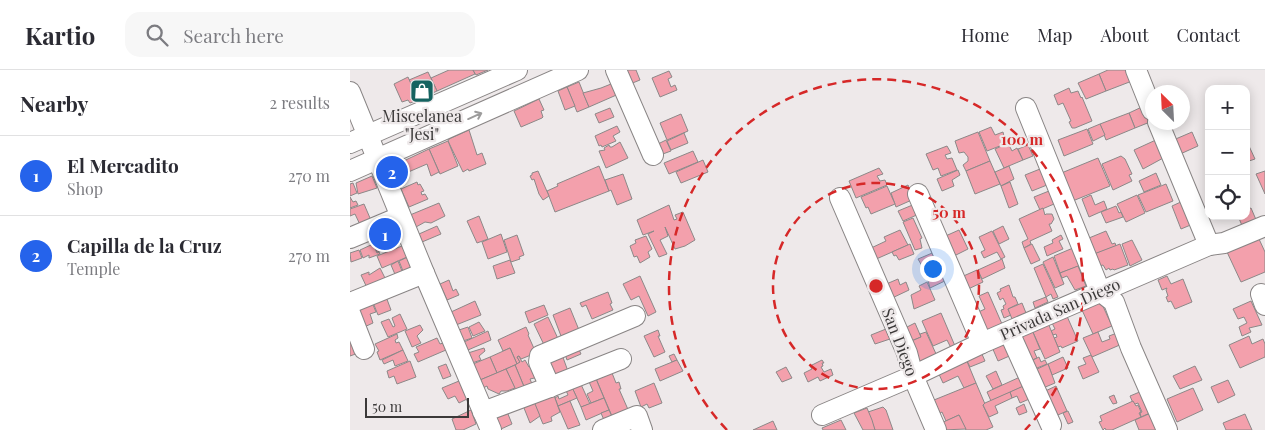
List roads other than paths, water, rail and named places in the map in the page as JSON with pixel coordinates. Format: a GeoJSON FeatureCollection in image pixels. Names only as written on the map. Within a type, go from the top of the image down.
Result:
{"type":"FeatureCollection","features":[{"type":"Feature","properties":{"kind":"street"},"geometry":{"type":"LineString","coordinates":[[359,139],[516,70]]}},
{"type":"Feature","properties":{"kind":"street"},"geometry":{"type":"LineString","coordinates":[[350,171],[578,70]]}},
{"type":"Feature","properties":{"kind":"street"},"geometry":{"type":"LineString","coordinates":[[616,70],[653,155]]}},
{"type":"Feature","properties":{"kind":"street"},"geometry":{"type":"LineString","coordinates":[[1136,70],[1145,92]]}},
{"type":"Feature","properties":{"kind":"street"},"geometry":{"type":"LineString","coordinates":[[350,92],[359,139],[377,159],[487,421],[550,387],[621,359]]}},
{"type":"Feature","properties":{"kind":"street"},"geometry":{"type":"LineString","coordinates":[[1026,108],[1100,292],[1114,302],[1167,430]]}},
{"type":"Feature","properties":{"kind":"street"},"geometry":{"type":"LineString","coordinates":[[1161,130],[1209,245]]}},
{"type":"Feature","properties":{"kind":"street"},"geometry":{"type":"LineString","coordinates":[[918,194],[982,343]]}},
{"type":"Feature","properties":{"kind":"street","name":"San Diego"},"geometry":{"type":"LineString","coordinates":[[840,198],[907,353],[913,376],[936,430]]}},
{"type":"Feature","properties":{"kind":"street"},"geometry":{"type":"LineString","coordinates":[[350,238],[400,217]]}},
{"type":"Feature","properties":{"kind":"street","name":"Privada San Diego"},"geometry":{"type":"LineString","coordinates":[[822,415],[913,376],[982,343],[1209,245],[1224,243],[1265,226]]}},
{"type":"Feature","properties":{"kind":"street"},"geometry":{"type":"LineString","coordinates":[[350,303],[424,273]]}},
{"type":"Feature","properties":{"kind":"street"},"geometry":{"type":"LineString","coordinates":[[550,387],[539,362],[540,356],[635,316]]}},
{"type":"Feature","properties":{"kind":"street"},"geometry":{"type":"LineString","coordinates":[[352,326],[364,349]]}},
{"type":"Feature","properties":{"kind":"street"},"geometry":{"type":"LineString","coordinates":[[1009,332],[1051,424]]}},
{"type":"Feature","properties":{"kind":"street"},"geometry":{"type":"LineString","coordinates":[[603,430],[637,416],[642,430]]}},
{"type":"Feature","properties":{"kind":"place","name":"Miscelanea \"Jesi\""},"geometry":{"type":"Point","coordinates":[422,91]}},
{"type":"Feature","properties":{"kind":"place","name":"Capilla de la Cruz"},"geometry":{"type":"Point","coordinates":[392,172]}},
{"type":"Feature","properties":{"kind":"place","name":"El Mercadito"},"geometry":{"type":"Point","coordinates":[385,234]}}]}
